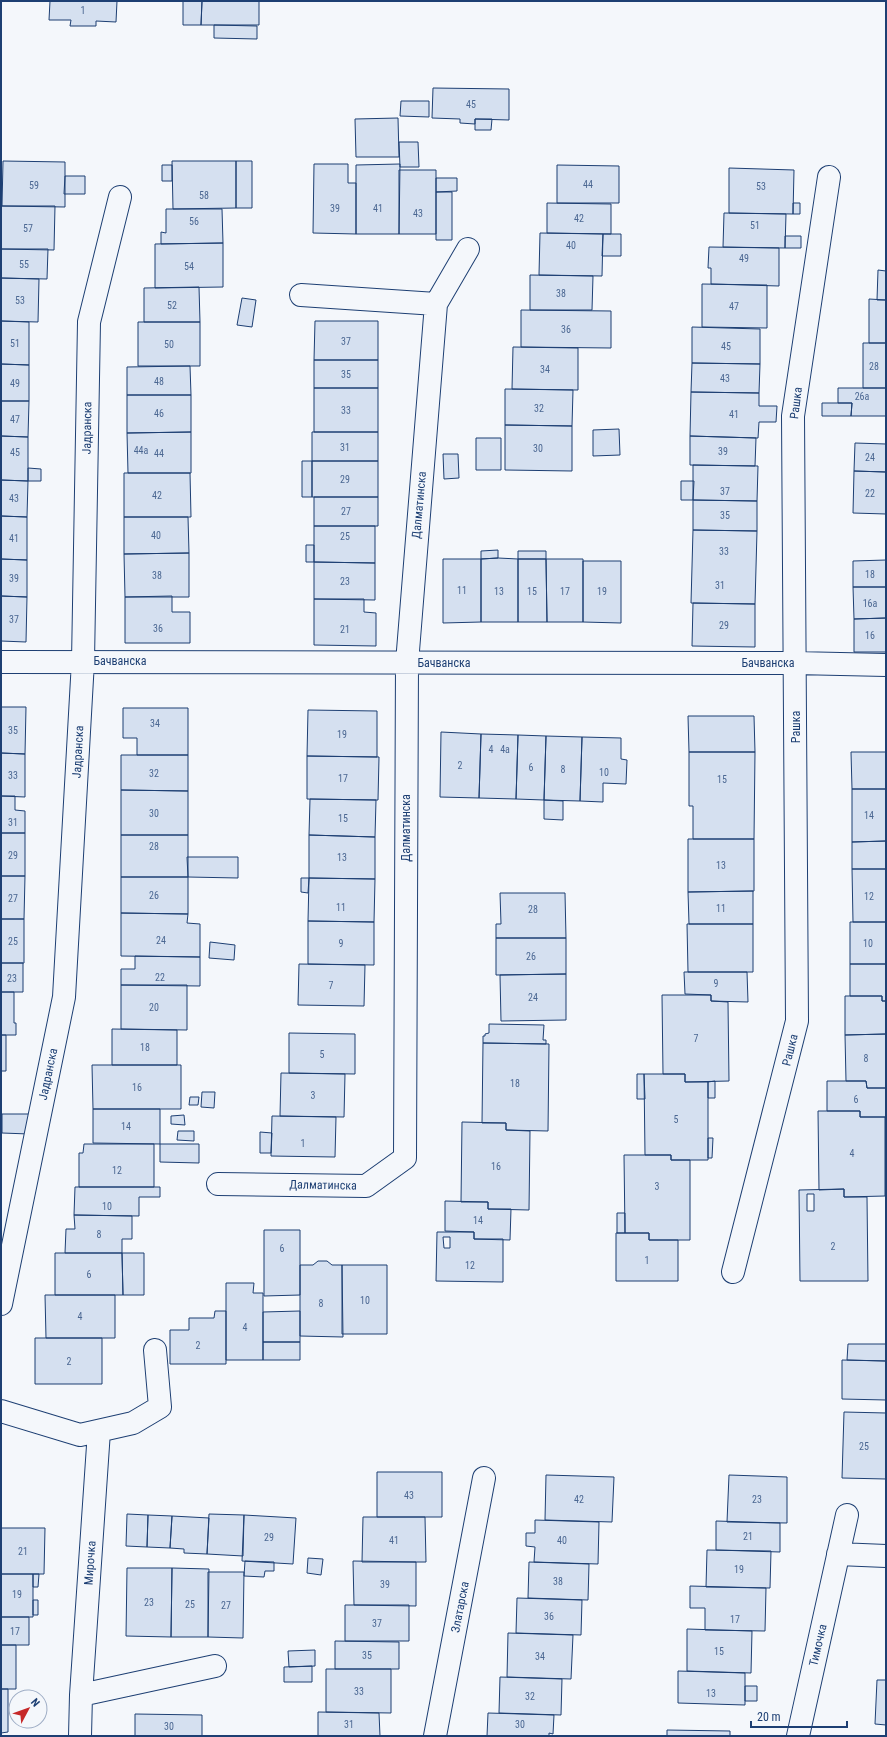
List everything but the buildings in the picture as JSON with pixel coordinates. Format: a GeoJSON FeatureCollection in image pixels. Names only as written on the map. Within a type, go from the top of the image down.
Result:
{"type":"FeatureCollection","features":[{"type":"Feature","properties":{"kind":"street","name":"Рашка"},"geometry":{"type":"LineString","coordinates":[[733,1272],[797,1020],[793,416],[829,177]]}},
{"type":"Feature","properties":{"kind":"street","name":"Јадранска"},"geometry":{"type":"LineString","coordinates":[[1,1304],[64,997],[83,661],[89,322],[120,197]]}},
{"type":"Feature","properties":{"kind":"street","name":"Далматинска"},"geometry":{"type":"LineString","coordinates":[[218,1184],[366,1186],[405,1158],[407,663],[436,304],[468,249]]}},
{"type":"Feature","properties":{"kind":"street"},"geometry":{"type":"LineString","coordinates":[[301,295],[436,304]]}},
{"type":"Feature","properties":{"kind":"street","name":"Бачванска"},"geometry":{"type":"LineString","coordinates":[[1,662],[795,663],[886,665]]}},
{"type":"Feature","properties":{"kind":"street"},"geometry":{"type":"LineString","coordinates":[[1,1412],[80,1435],[133,1423],[160,1407],[156,1350]]}},
{"type":"Feature","properties":{"kind":"street","name":"Мирочка"},"geometry":{"type":"LineString","coordinates":[[80,1736],[81,1695],[99,1431]]}},
{"type":"Feature","properties":{"kind":"street","name":"Златарска"},"geometry":{"type":"LineString","coordinates":[[434,1736],[484,1478]]}},
{"type":"Feature","properties":{"kind":"street","name":"Тимочка"},"geometry":{"type":"LineString","coordinates":[[798,1736],[847,1515]]}},
{"type":"Feature","properties":{"kind":"street"},"geometry":{"type":"LineString","coordinates":[[838,1554],[886,1556]]}},
{"type":"Feature","properties":{"kind":"street"},"geometry":{"type":"LineString","coordinates":[[81,1695],[215,1666]]}}]}
